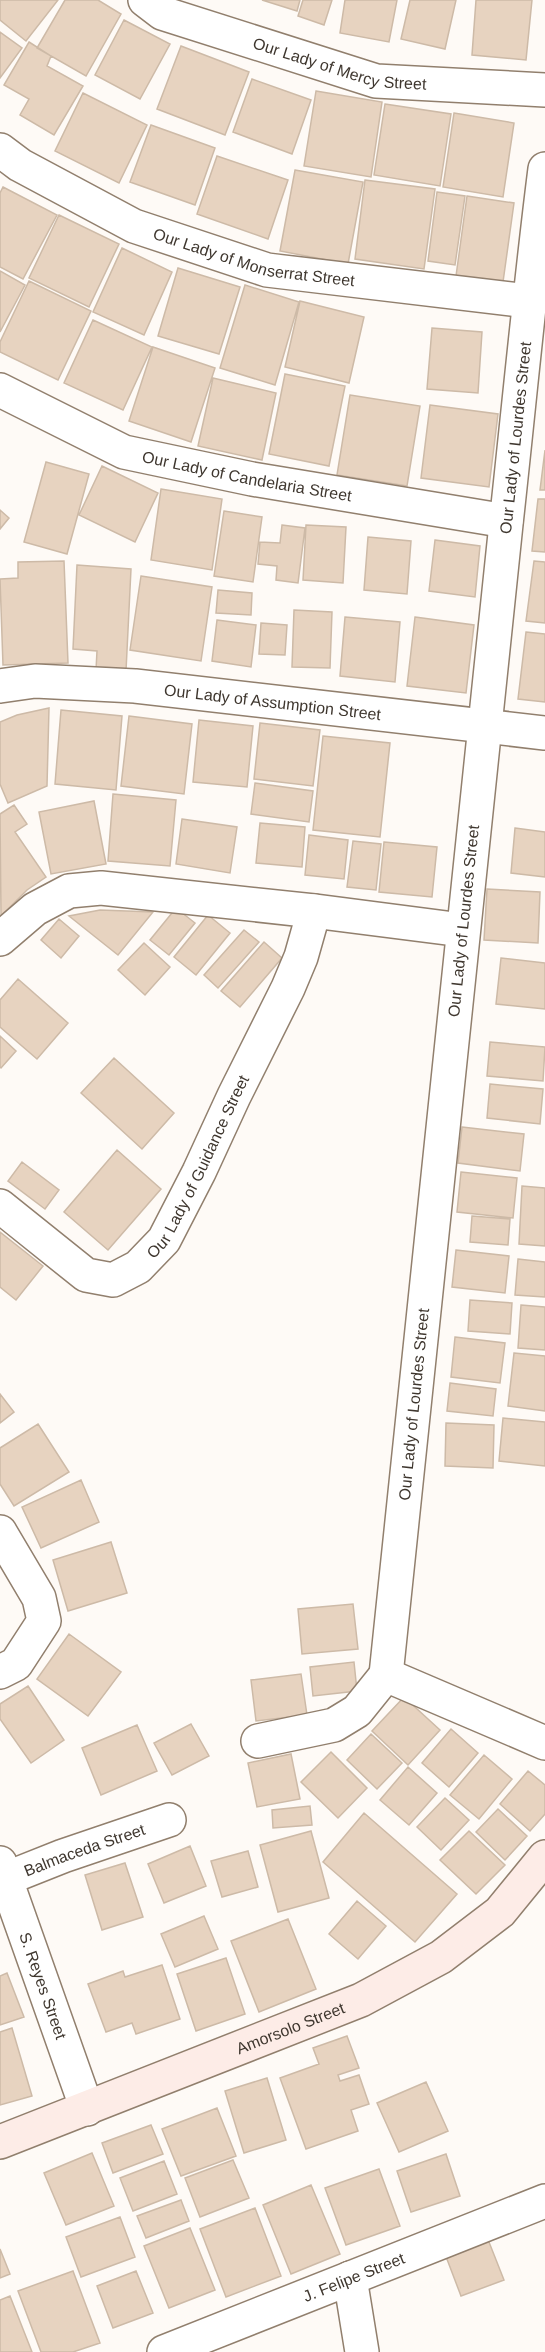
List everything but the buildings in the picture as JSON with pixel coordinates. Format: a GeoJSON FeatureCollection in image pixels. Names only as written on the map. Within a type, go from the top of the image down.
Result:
{"type":"FeatureCollection","features":[{"type":"Feature","properties":{"kind":"main road","name":"Amorsolo Street"},"geometry":{"type":"LineString","coordinates":[[0,2142],[361,2001],[441,1956],[500,1912],[545,1857]]}},
{"type":"Feature","properties":{"kind":"street","name":"Our Lady of Mercy Street"},"geometry":{"type":"LineString","coordinates":[[145,0],[162,13],[376,81],[545,90]]}},
{"type":"Feature","properties":{"kind":"street","name":"Our Lady of Monserrat Street"},"geometry":{"type":"LineString","coordinates":[[0,150],[20,165],[134,226],[267,270],[528,301]]}},
{"type":"Feature","properties":{"kind":"street","name":"Our Lady of Lourdes Street"},"geometry":{"type":"LineString","coordinates":[[386,1675],[483,725],[528,301],[545,169]]}},
{"type":"Feature","properties":{"kind":"street","name":"Our Lady of Candelaria Street"},"geometry":{"type":"LineString","coordinates":[[0,390],[124,452],[252,479],[506,521]]}},
{"type":"Feature","properties":{"kind":"street","name":"Our Lady of Assumption Street"},"geometry":{"type":"LineString","coordinates":[[0,686],[35,681],[135,686],[545,733]]}},
{"type":"Feature","properties":{"kind":"street"},"geometry":{"type":"LineString","coordinates":[[0,939],[35,909],[69,891],[101,888],[462,930]]}},
{"type":"Feature","properties":{"kind":"street","name":"Our Lady of Guidance Street"},"geometry":{"type":"LineString","coordinates":[[0,1206],[86,1275],[113,1280],[138,1267],[164,1240],[199,1172],[302,957],[314,911]]}},
{"type":"Feature","properties":{"kind":"street"},"geometry":{"type":"LineString","coordinates":[[0,1532],[39,1598],[44,1621],[16,1664],[0,1671]]}},
{"type":"Feature","properties":{"kind":"street"},"geometry":{"type":"LineString","coordinates":[[258,1741],[334,1725],[357,1711],[386,1675],[545,1743]]}},
{"type":"Feature","properties":{"kind":"street","name":"Balmaceda Street"},"geometry":{"type":"LineString","coordinates":[[2,1874],[169,1820]]}},
{"type":"Feature","properties":{"kind":"street","name":"S. Reyes Street"},"geometry":{"type":"LineString","coordinates":[[2,1874],[87,2109]]}},
{"type":"Feature","properties":{"kind":"street","name":"J. Felipe Street"},"geometry":{"type":"LineString","coordinates":[[164,2352],[545,2201]]}},
{"type":"Feature","properties":{"kind":"street"},"geometry":{"type":"LineString","coordinates":[[350,2278],[362,2352]]}}]}
